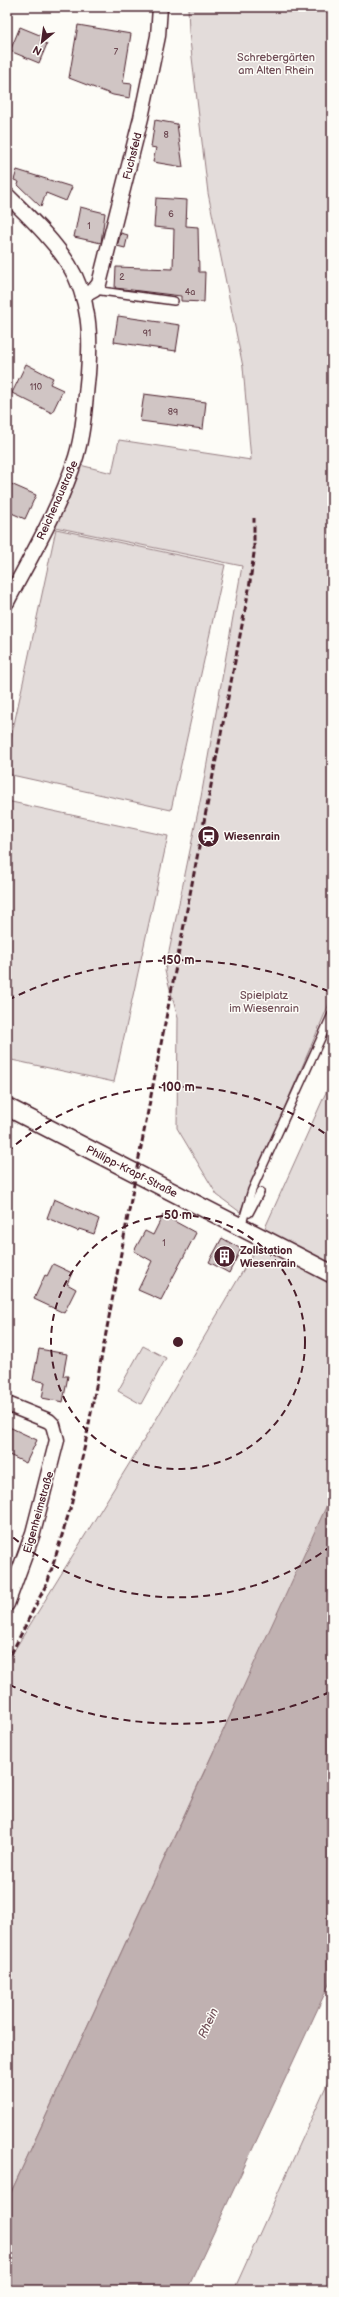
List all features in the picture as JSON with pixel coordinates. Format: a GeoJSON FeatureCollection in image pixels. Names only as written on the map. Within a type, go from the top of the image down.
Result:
{"type":"FeatureCollection","features":[{"type":"Feature","properties":{"kind":"street","name":"Fuchsfeld"},"geometry":{"type":"LineString","coordinates":[[89,293],[99,284],[141,118],[158,36],[160,7]]}},
{"type":"Feature","properties":{"kind":"street","name":"Reichenaustraße"},"geometry":{"type":"LineString","coordinates":[[7,195],[40,228],[89,293],[87,310],[90,342],[82,431],[76,457],[63,491],[7,602]]}},
{"type":"Feature","properties":{"kind":"street","name":"Philipp-Krapf-Straße"},"geometry":{"type":"LineString","coordinates":[[7,1107],[332,1274]]}},
{"type":"Feature","properties":{"kind":"street","name":"Eigenheimstraße"},"geometry":{"type":"LineString","coordinates":[[7,1404],[49,1421],[53,1425],[57,1440],[33,1533],[7,1604]]}},
{"type":"Feature","properties":{"kind":"lane"},"geometry":{"type":"LineString","coordinates":[[89,293],[174,301]]}},
{"type":"Feature","properties":{"kind":"lane"},"geometry":{"type":"LineString","coordinates":[[241,1227],[252,1190],[332,1014]]}},
{"type":"Feature","properties":{"kind":"lane"},"geometry":{"type":"LineString","coordinates":[[241,1227],[260,1192]]}},
{"type":"Feature","properties":{"kind":"green space"},"geometry":{"type":"Polygon","coordinates":[[[188,7],[332,7],[332,997],[240,1212],[217,1195],[177,1128],[178,1018],[165,971],[201,797],[242,566],[55,527],[69,498],[80,465],[112,473],[119,440],[251,460],[243,367],[208,193],[189,32],[188,7]]]}},
{"type":"Feature","properties":{"kind":"green space"},"geometry":{"type":"Polygon","coordinates":[[[56,529],[225,565],[171,810],[7,774],[7,757],[56,529]]]}},
{"type":"Feature","properties":{"kind":"green space"},"geometry":{"type":"Polygon","coordinates":[[[7,801],[168,836],[114,1082],[7,1059],[7,801]]]}},
{"type":"Feature","properties":{"kind":"green space"},"geometry":{"type":"Polygon","coordinates":[[[332,1079],[332,1501],[202,1776],[7,2201],[7,1662],[150,1430],[255,1250],[332,1079]]]}},
{"type":"Feature","properties":{"kind":"green space"},"geometry":{"type":"Polygon","coordinates":[[[143,1346],[166,1358],[141,1404],[118,1391],[143,1346]]]}},
{"type":"Feature","properties":{"kind":"green space"},"geometry":{"type":"Polygon","coordinates":[[[332,2073],[332,2290],[234,2290],[332,2073]]]}},
{"type":"Feature","properties":{"kind":"water","name":"Rhein"},"geometry":{"type":"Polygon","coordinates":[[[332,1494],[332,1978],[187,2290],[7,2290],[7,2201],[332,1494]]]}},
{"type":"Feature","properties":{"kind":"building"},"geometry":{"type":"Polygon","coordinates":[[[78,25],[131,34],[123,83],[132,84],[130,98],[113,95],[69,78],[78,25]]]}},
{"type":"Feature","properties":{"kind":"building"},"geometry":{"type":"Polygon","coordinates":[[[20,27],[42,36],[40,41],[47,44],[39,63],[10,51],[20,27]]]}},
{"type":"Feature","properties":{"kind":"building"},"geometry":{"type":"Polygon","coordinates":[[[155,120],[177,124],[183,167],[153,162],[156,148],[151,147],[155,120]]]}},
{"type":"Feature","properties":{"kind":"building"},"geometry":{"type":"Polygon","coordinates":[[[17,170],[72,187],[66,201],[46,193],[41,207],[18,185],[19,182],[14,180],[17,170]]]}},
{"type":"Feature","properties":{"kind":"building"},"geometry":{"type":"Polygon","coordinates":[[[156,198],[187,200],[186,226],[198,227],[199,272],[205,272],[204,302],[181,301],[181,296],[115,288],[116,267],[173,269],[174,229],[154,227],[156,198]]]}},
{"type":"Feature","properties":{"kind":"building"},"geometry":{"type":"Polygon","coordinates":[[[80,207],[105,213],[101,243],[74,237],[80,207]]]}},
{"type":"Feature","properties":{"kind":"building"},"geometry":{"type":"Polygon","coordinates":[[[121,233],[128,235],[125,248],[117,246],[121,233]]]}},
{"type":"Feature","properties":{"kind":"building"},"geometry":{"type":"Polygon","coordinates":[[[118,316],[180,325],[176,351],[114,342],[118,316]]]}},
{"type":"Feature","properties":{"kind":"building"},"geometry":{"type":"Polygon","coordinates":[[[26,364],[53,378],[50,384],[63,390],[52,413],[12,393],[26,364]]]}},
{"type":"Feature","properties":{"kind":"building"},"geometry":{"type":"Polygon","coordinates":[[[144,394],[206,402],[203,429],[140,421],[144,394]]]}},
{"type":"Feature","properties":{"kind":"building"},"geometry":{"type":"Polygon","coordinates":[[[11,484],[36,495],[25,519],[7,511],[7,492],[11,484]]]}},
{"type":"Feature","properties":{"kind":"building"},"geometry":{"type":"Polygon","coordinates":[[[54,1199],[99,1219],[94,1234],[79,1229],[78,1231],[47,1218],[54,1199]]]}},
{"type":"Feature","properties":{"kind":"building"},"geometry":{"type":"Polygon","coordinates":[[[163,1215],[196,1233],[161,1300],[138,1290],[152,1261],[134,1251],[145,1231],[153,1235],[163,1215]]]}},
{"type":"Feature","properties":{"kind":"building","name":"Zollstation Wiesenrain"},"geometry":{"type":"Polygon","coordinates":[[[222,1238],[241,1249],[229,1273],[209,1262],[222,1238]]]}},
{"type":"Feature","properties":{"kind":"building"},"geometry":{"type":"Polygon","coordinates":[[[53,1264],[72,1273],[67,1284],[76,1289],[64,1313],[34,1299],[45,1275],[47,1276],[53,1264]]]}},
{"type":"Feature","properties":{"kind":"building"},"geometry":{"type":"Polygon","coordinates":[[[39,1349],[67,1354],[63,1376],[68,1376],[63,1402],[42,1398],[45,1382],[33,1380],[39,1349]]]}},
{"type":"Feature","properties":{"kind":"building"},"geometry":{"type":"Polygon","coordinates":[[[7,1426],[37,1440],[26,1463],[7,1454],[7,1426]]]}},
{"type":"Feature","properties":{"kind":"railway"},"geometry":{"type":"LineString","coordinates":[[7,1662],[48,1581],[71,1506],[85,1445],[249,589],[254,553],[254,518]]}},
{"type":"Feature","properties":{"kind":"place","name":"Wiesenrain"},"geometry":{"type":"Point","coordinates":[208,836]}},
{"type":"Feature","properties":{"kind":"place","name":"Zollstation Wiesenrain"},"geometry":{"type":"Point","coordinates":[225,1256]}},
{"type":"Feature","properties":{"kind":"park label","name":"Schrebergärten am Alten Rhein"},"geometry":{"type":"Point","coordinates":[276,63]}},
{"type":"Feature","properties":{"kind":"park label","name":"Spielplatz im Wiesenrain"},"geometry":{"type":"Point","coordinates":[264,1001]}}]}
